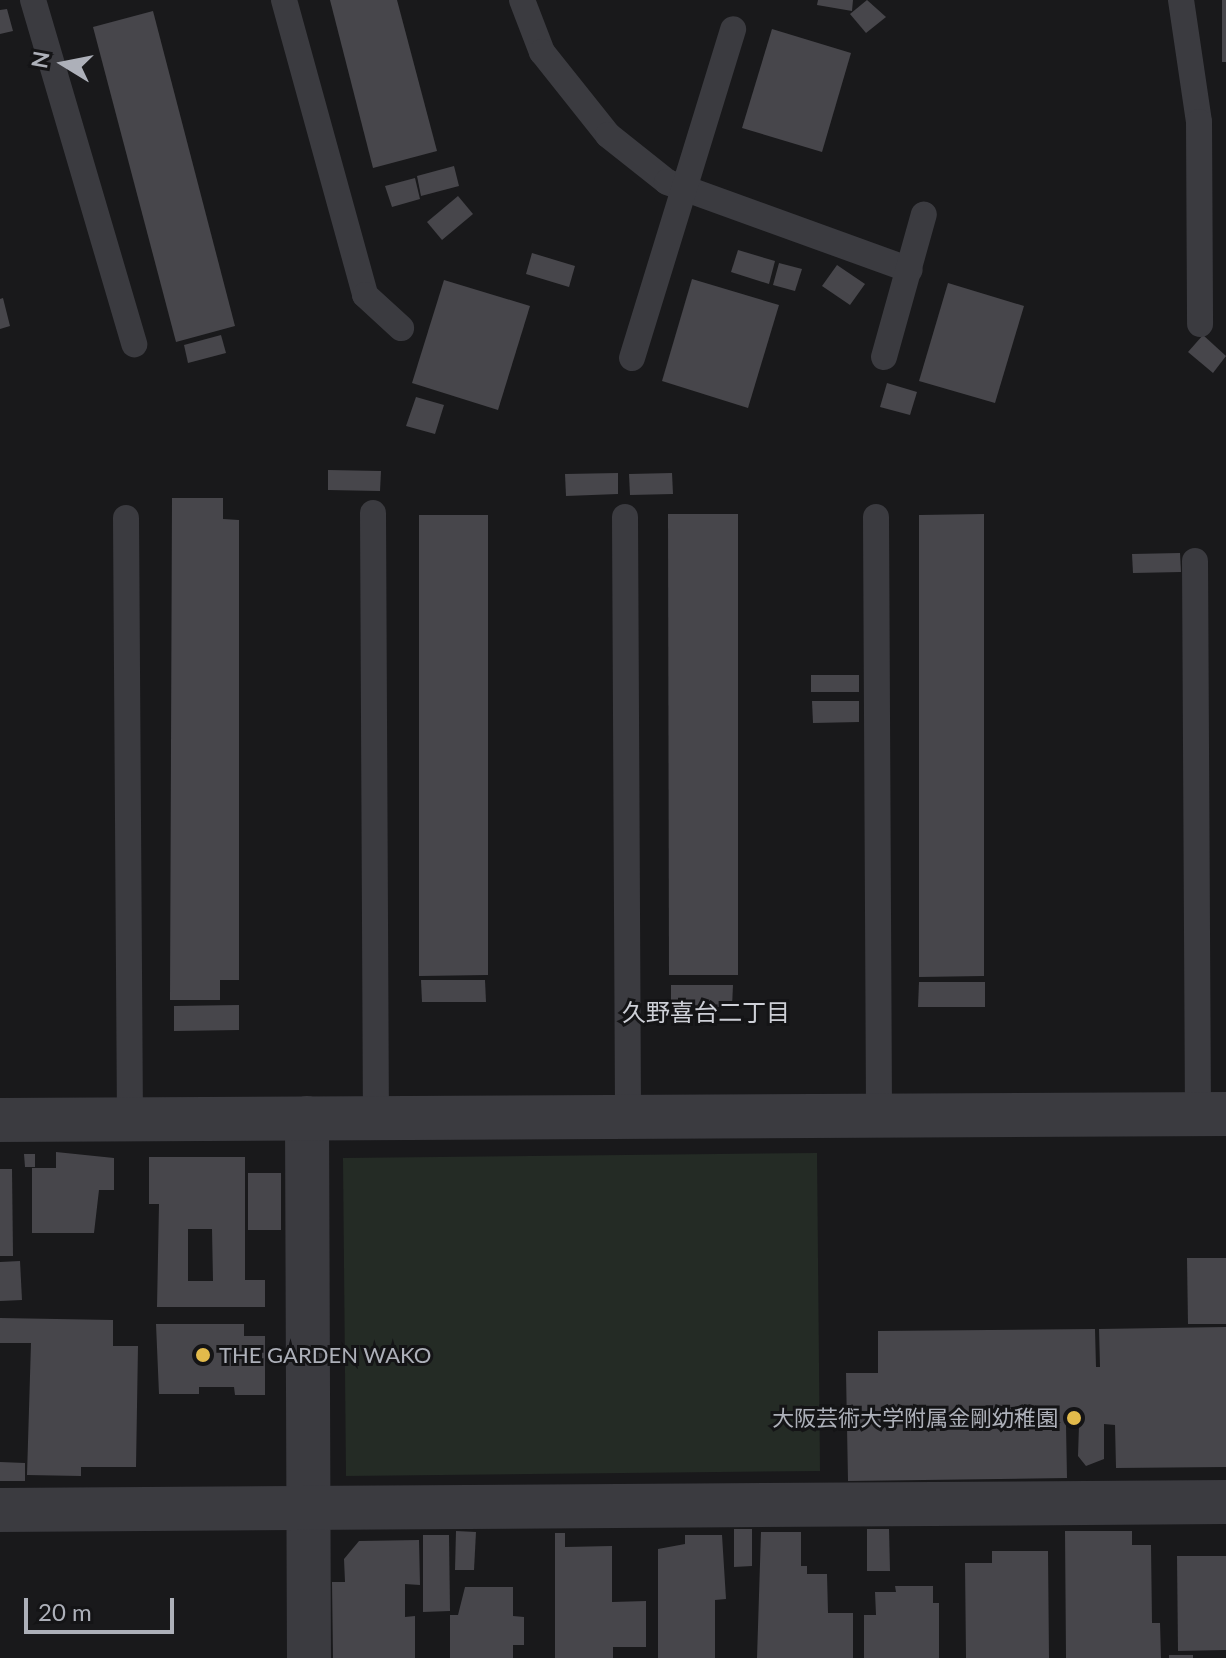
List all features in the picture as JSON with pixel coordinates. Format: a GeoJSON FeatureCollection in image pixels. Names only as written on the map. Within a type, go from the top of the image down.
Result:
{"type":"FeatureCollection","features":[{"type":"Feature","properties":{"kind":"street"},"geometry":{"type":"LineString","coordinates":[[0,1120],[1212,1114]]}},
{"type":"Feature","properties":{"kind":"street"},"geometry":{"type":"LineString","coordinates":[[307,1118],[309,1658]]}},
{"type":"Feature","properties":{"kind":"street"},"geometry":{"type":"LineString","coordinates":[[0,1510],[1226,1502]]}},
{"type":"Feature","properties":{"kind":"lane"},"geometry":{"type":"LineString","coordinates":[[33,0],[134,344]]}},
{"type":"Feature","properties":{"kind":"lane"},"geometry":{"type":"LineString","coordinates":[[284,0],[365,295],[401,328]]}},
{"type":"Feature","properties":{"kind":"lane"},"geometry":{"type":"LineString","coordinates":[[522,0],[542,52],[608,135],[667,182],[910,270]]}},
{"type":"Feature","properties":{"kind":"lane"},"geometry":{"type":"LineString","coordinates":[[1181,0],[1199,122],[1200,324]]}},
{"type":"Feature","properties":{"kind":"lane"},"geometry":{"type":"LineString","coordinates":[[632,358],[733,29]]}},
{"type":"Feature","properties":{"kind":"lane"},"geometry":{"type":"LineString","coordinates":[[884,357],[924,214]]}},
{"type":"Feature","properties":{"kind":"lane"},"geometry":{"type":"LineString","coordinates":[[373,513],[376,1118]]}},
{"type":"Feature","properties":{"kind":"lane"},"geometry":{"type":"LineString","coordinates":[[625,517],[628,1117]]}},
{"type":"Feature","properties":{"kind":"lane"},"geometry":{"type":"LineString","coordinates":[[876,517],[879,1115]]}},
{"type":"Feature","properties":{"kind":"lane"},"geometry":{"type":"LineString","coordinates":[[126,518],[130,1119]]}},
{"type":"Feature","properties":{"kind":"lane"},"geometry":{"type":"LineString","coordinates":[[1195,561],[1212,1114]]}},
{"type":"Feature","properties":{"kind":"shaded area"},"geometry":{"type":"Polygon","coordinates":[[[817,1153],[820,1471],[346,1476],[343,1158],[817,1153]]]}},
{"type":"Feature","properties":{"kind":"building"},"geometry":{"type":"Polygon","coordinates":[[[330,0],[397,0],[437,151],[373,168],[330,0]]]}},
{"type":"Feature","properties":{"kind":"building"},"geometry":{"type":"Polygon","coordinates":[[[818,0],[853,0],[852,11],[817,5],[818,0]]]}},
{"type":"Feature","properties":{"kind":"building"},"geometry":{"type":"Polygon","coordinates":[[[867,0],[886,17],[866,33],[850,14],[867,0]]]}},
{"type":"Feature","properties":{"kind":"building"},"geometry":{"type":"Polygon","coordinates":[[[1222,0],[1226,0],[1226,62],[1222,62],[1222,0]]]}},
{"type":"Feature","properties":{"kind":"building"},"geometry":{"type":"Polygon","coordinates":[[[7,9],[13,31],[0,34],[0,10],[7,9]]]}},
{"type":"Feature","properties":{"kind":"building"},"geometry":{"type":"Polygon","coordinates":[[[153,11],[235,326],[176,342],[93,27],[153,11]]]}},
{"type":"Feature","properties":{"kind":"building"},"geometry":{"type":"Polygon","coordinates":[[[772,29],[851,53],[822,152],[742,128],[772,29]]]}},
{"type":"Feature","properties":{"kind":"building"},"geometry":{"type":"Polygon","coordinates":[[[454,166],[459,186],[421,196],[417,176],[454,166]]]}},
{"type":"Feature","properties":{"kind":"building"},"geometry":{"type":"Polygon","coordinates":[[[415,178],[420,199],[392,207],[385,186],[415,178]]]}},
{"type":"Feature","properties":{"kind":"building"},"geometry":{"type":"Polygon","coordinates":[[[458,196],[473,214],[442,240],[427,222],[458,196]]]}},
{"type":"Feature","properties":{"kind":"building"},"geometry":{"type":"Polygon","coordinates":[[[738,250],[775,261],[769,284],[731,272],[738,250]]]}},
{"type":"Feature","properties":{"kind":"building"},"geometry":{"type":"Polygon","coordinates":[[[532,253],[575,266],[569,287],[526,274],[532,253]]]}},
{"type":"Feature","properties":{"kind":"building"},"geometry":{"type":"Polygon","coordinates":[[[779,263],[802,269],[795,291],[773,285],[779,263]]]}},
{"type":"Feature","properties":{"kind":"building"},"geometry":{"type":"Polygon","coordinates":[[[837,265],[865,284],[850,305],[822,286],[837,265]]]}},
{"type":"Feature","properties":{"kind":"building"},"geometry":{"type":"Polygon","coordinates":[[[692,279],[779,305],[748,408],[662,381],[692,279]]]}},
{"type":"Feature","properties":{"kind":"building"},"geometry":{"type":"Polygon","coordinates":[[[444,280],[530,306],[498,410],[412,383],[444,280]]]}},
{"type":"Feature","properties":{"kind":"building"},"geometry":{"type":"Polygon","coordinates":[[[948,283],[1024,306],[995,403],[919,381],[948,283]]]}},
{"type":"Feature","properties":{"kind":"building"},"geometry":{"type":"Polygon","coordinates":[[[3,298],[10,326],[0,329],[0,299],[3,298]]]}},
{"type":"Feature","properties":{"kind":"building"},"geometry":{"type":"Polygon","coordinates":[[[221,335],[226,353],[188,363],[184,345],[221,335]]]}},
{"type":"Feature","properties":{"kind":"building"},"geometry":{"type":"Polygon","coordinates":[[[1203,335],[1226,356],[1213,373],[1188,352],[1203,335]]]}},
{"type":"Feature","properties":{"kind":"building"},"geometry":{"type":"Polygon","coordinates":[[[887,383],[917,392],[910,415],[880,407],[887,383]]]}},
{"type":"Feature","properties":{"kind":"building"},"geometry":{"type":"Polygon","coordinates":[[[416,397],[444,405],[435,434],[406,426],[416,397]]]}},
{"type":"Feature","properties":{"kind":"building"},"geometry":{"type":"Polygon","coordinates":[[[328,470],[381,471],[380,491],[328,490],[328,470]]]}},
{"type":"Feature","properties":{"kind":"building"},"geometry":{"type":"Polygon","coordinates":[[[618,473],[618,494],[566,496],[565,474],[618,473]]]}},
{"type":"Feature","properties":{"kind":"building"},"geometry":{"type":"Polygon","coordinates":[[[672,473],[673,494],[630,495],[629,474],[672,473]]]}},
{"type":"Feature","properties":{"kind":"building"},"geometry":{"type":"Polygon","coordinates":[[[172,498],[223,498],[223,519],[239,520],[239,980],[220,980],[220,1000],[170,1000],[172,498]]]}},
{"type":"Feature","properties":{"kind":"building"},"geometry":{"type":"Polygon","coordinates":[[[668,514],[738,514],[738,975],[669,975],[668,514]]]}},
{"type":"Feature","properties":{"kind":"building"},"geometry":{"type":"Polygon","coordinates":[[[984,514],[984,976],[919,977],[919,515],[984,514]]]}},
{"type":"Feature","properties":{"kind":"building"},"geometry":{"type":"Polygon","coordinates":[[[419,515],[488,515],[488,975],[419,976],[419,515]]]}},
{"type":"Feature","properties":{"kind":"building"},"geometry":{"type":"Polygon","coordinates":[[[1180,553],[1181,572],[1133,573],[1132,554],[1180,553]]]}},
{"type":"Feature","properties":{"kind":"building"},"geometry":{"type":"Polygon","coordinates":[[[811,675],[859,675],[859,692],[811,692],[811,675]]]}},
{"type":"Feature","properties":{"kind":"building"},"geometry":{"type":"Polygon","coordinates":[[[812,701],[859,701],[859,722],[813,723],[812,701]]]}},
{"type":"Feature","properties":{"kind":"building"},"geometry":{"type":"Polygon","coordinates":[[[421,980],[485,980],[486,1002],[422,1002],[421,980]]]}},
{"type":"Feature","properties":{"kind":"building"},"geometry":{"type":"Polygon","coordinates":[[[919,982],[985,982],[985,1007],[918,1007],[919,982]]]}},
{"type":"Feature","properties":{"kind":"building"},"geometry":{"type":"Polygon","coordinates":[[[671,985],[733,985],[732,1007],[671,1007],[671,985]]]}},
{"type":"Feature","properties":{"kind":"building"},"geometry":{"type":"Polygon","coordinates":[[[239,1005],[239,1030],[174,1031],[174,1006],[239,1005]]]}},
{"type":"Feature","properties":{"kind":"building"},"geometry":{"type":"Polygon","coordinates":[[[56,1152],[114,1158],[114,1190],[99,1190],[94,1233],[32,1233],[32,1168],[56,1168],[56,1152]]]}},
{"type":"Feature","properties":{"kind":"building"},"geometry":{"type":"Polygon","coordinates":[[[24,1154],[35,1154],[35,1167],[25,1167],[24,1154]]]}},
{"type":"Feature","properties":{"kind":"building"},"geometry":{"type":"Polygon","coordinates":[[[149,1157],[245,1157],[245,1280],[265,1280],[265,1307],[157,1307],[159,1204],[149,1204],[149,1157]],[[188,1229],[188,1281],[213,1281],[212,1229],[188,1229]]]}},
{"type":"Feature","properties":{"kind":"building"},"geometry":{"type":"Polygon","coordinates":[[[0,1169],[12,1169],[13,1256],[0,1256],[0,1169]]]}},
{"type":"Feature","properties":{"kind":"building"},"geometry":{"type":"Polygon","coordinates":[[[248,1173],[281,1173],[281,1230],[248,1230],[248,1173]]]}},
{"type":"Feature","properties":{"kind":"building"},"geometry":{"type":"Polygon","coordinates":[[[1187,1258],[1226,1258],[1226,1324],[1188,1324],[1187,1258]]]}},
{"type":"Feature","properties":{"kind":"building"},"geometry":{"type":"Polygon","coordinates":[[[20,1261],[22,1300],[0,1301],[0,1262],[20,1261]]]}},
{"type":"Feature","properties":{"kind":"building"},"geometry":{"type":"Polygon","coordinates":[[[0,1318],[113,1320],[113,1346],[138,1346],[136,1467],[81,1467],[81,1476],[27,1475],[31,1343],[0,1343],[0,1318]]]}},
{"type":"Feature","properties":{"kind":"building"},"geometry":{"type":"Polygon","coordinates":[[[156,1324],[244,1324],[244,1336],[265,1336],[265,1395],[235,1395],[234,1387],[199,1387],[199,1394],[159,1394],[156,1324]]]}},
{"type":"Feature","properties":{"kind":"building"},"geometry":{"type":"Polygon","coordinates":[[[1226,1327],[1226,1467],[1116,1468],[1115,1425],[1104,1424],[1104,1459],[1086,1466],[1078,1456],[1079,1425],[1066,1425],[1067,1478],[848,1481],[846,1373],[878,1373],[878,1331],[1095,1329],[1096,1367],[1100,1367],[1099,1329],[1226,1327]]]}},
{"type":"Feature","properties":{"kind":"building"},"geometry":{"type":"Polygon","coordinates":[[[0,1462],[25,1463],[25,1481],[0,1481],[0,1462]]]}},
{"type":"Feature","properties":{"kind":"building"},"geometry":{"type":"Polygon","coordinates":[[[734,1529],[752,1529],[752,1566],[734,1567],[734,1529]]]}},
{"type":"Feature","properties":{"kind":"building"},"geometry":{"type":"Polygon","coordinates":[[[867,1529],[889,1529],[890,1571],[867,1571],[867,1529]]]}},
{"type":"Feature","properties":{"kind":"building"},"geometry":{"type":"Polygon","coordinates":[[[456,1531],[476,1532],[474,1570],[455,1570],[456,1531]]]}},
{"type":"Feature","properties":{"kind":"building"},"geometry":{"type":"Polygon","coordinates":[[[1065,1531],[1132,1531],[1132,1545],[1151,1545],[1152,1623],[1160,1623],[1161,1658],[1066,1658],[1065,1531]]]}},
{"type":"Feature","properties":{"kind":"building"},"geometry":{"type":"Polygon","coordinates":[[[761,1532],[801,1532],[801,1566],[807,1566],[807,1574],[827,1574],[828,1613],[853,1613],[853,1658],[757,1658],[761,1532]]]}},
{"type":"Feature","properties":{"kind":"building"},"geometry":{"type":"Polygon","coordinates":[[[555,1533],[565,1533],[565,1547],[612,1546],[612,1602],[646,1601],[646,1647],[613,1647],[613,1658],[555,1658],[555,1533]]]}},
{"type":"Feature","properties":{"kind":"building"},"geometry":{"type":"Polygon","coordinates":[[[423,1535],[449,1535],[450,1611],[423,1612],[423,1535]]]}},
{"type":"Feature","properties":{"kind":"building"},"geometry":{"type":"Polygon","coordinates":[[[685,1535],[722,1535],[726,1599],[715,1600],[715,1658],[658,1658],[658,1549],[685,1544],[685,1535]]]}},
{"type":"Feature","properties":{"kind":"building"},"geometry":{"type":"Polygon","coordinates":[[[419,1540],[420,1585],[405,1584],[405,1617],[415,1616],[415,1658],[333,1658],[332,1582],[345,1582],[344,1559],[359,1541],[419,1540]]]}},
{"type":"Feature","properties":{"kind":"building"},"geometry":{"type":"Polygon","coordinates":[[[992,1551],[1048,1551],[1049,1658],[966,1658],[965,1563],[992,1563],[992,1551]]]}},
{"type":"Feature","properties":{"kind":"building"},"geometry":{"type":"Polygon","coordinates":[[[1177,1556],[1226,1556],[1226,1650],[1178,1651],[1177,1556]]]}},
{"type":"Feature","properties":{"kind":"building"},"geometry":{"type":"Polygon","coordinates":[[[895,1586],[933,1586],[933,1603],[939,1603],[939,1658],[864,1658],[864,1615],[876,1615],[875,1592],[896,1592],[895,1586]]]}},
{"type":"Feature","properties":{"kind":"building"},"geometry":{"type":"Polygon","coordinates":[[[465,1587],[513,1587],[513,1616],[524,1617],[524,1645],[513,1645],[513,1658],[450,1658],[450,1615],[458,1615],[465,1587]]]}},
{"type":"Feature","properties":{"kind":"building"},"geometry":{"type":"Polygon","coordinates":[[[1169,1655],[1193,1655],[1193,1658],[1169,1658],[1169,1655]]]}},
{"type":"Feature","properties":{"kind":"place","name":"THE GARDEN WAKO"},"geometry":{"type":"Point","coordinates":[203,1355]}},
{"type":"Feature","properties":{"kind":"place","name":"大阪芸術大学附属金剛幼稚園"},"geometry":{"type":"Point","coordinates":[1074,1418]}},
{"type":"Feature","properties":{"kind":"district","name":"久野喜台二丁目"},"geometry":{"type":"Point","coordinates":[706,1012]}}]}
